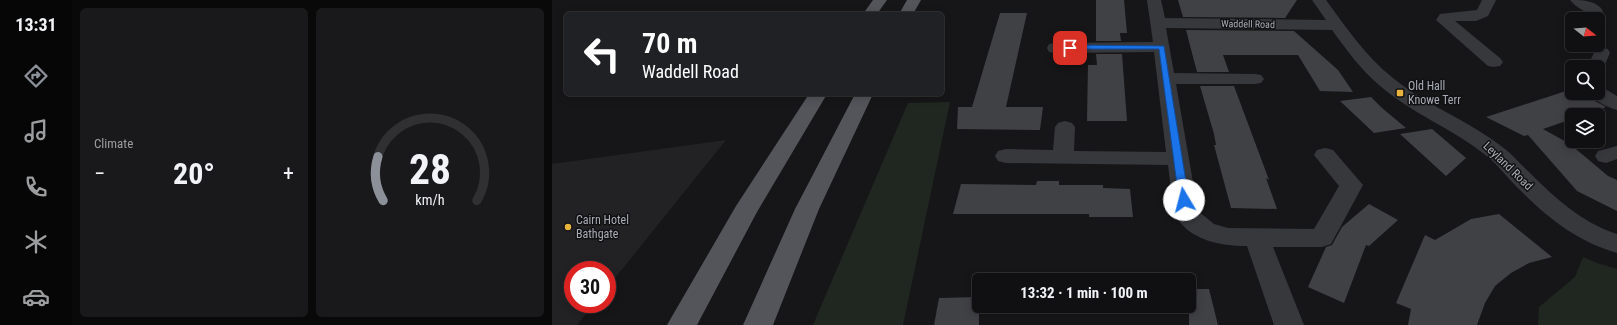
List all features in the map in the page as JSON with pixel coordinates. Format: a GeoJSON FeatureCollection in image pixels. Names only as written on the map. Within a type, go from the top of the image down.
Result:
{"type":"FeatureCollection","features":[{"type":"Feature","properties":{"kind":"main road"},"geometry":{"type":"LineString","coordinates":[[871,12],[880,0]]}},
{"type":"Feature","properties":{"kind":"main road"},"geometry":{"type":"LineString","coordinates":[[907,12],[914,0]]}},
{"type":"Feature","properties":{"kind":"main road"},"geometry":{"type":"LineString","coordinates":[[682,325],[745,212],[817,96]]}},
{"type":"Feature","properties":{"kind":"main road"},"geometry":{"type":"LineString","coordinates":[[758,325],[807,209],[863,96]]}},
{"type":"Feature","properties":{"kind":"street"},"geometry":{"type":"LineString","coordinates":[[1154,0],[1186,214],[1206,231],[1228,237],[1322,238],[1351,185],[1325,155]]}},
{"type":"Feature","properties":{"kind":"street","name":"Leyland Road"},"geometry":{"type":"LineString","coordinates":[[1319,0],[1373,71],[1386,82],[1404,96],[1478,138],[1495,151],[1550,207],[1579,228],[1617,244]]}},
{"type":"Feature","properties":{"kind":"street"},"geometry":{"type":"LineString","coordinates":[[1489,0],[1483,13],[1476,16],[1446,17],[1444,20],[1494,62]]}},
{"type":"Feature","properties":{"kind":"street"},"geometry":{"type":"LineString","coordinates":[[1577,0],[1596,12]]}},
{"type":"Feature","properties":{"kind":"street","name":"Waddell Road"},"geometry":{"type":"LineString","coordinates":[[1158,23],[1337,25]]}},
{"type":"Feature","properties":{"kind":"street"},"geometry":{"type":"LineString","coordinates":[[1055,48],[1162,47]]}},
{"type":"Feature","properties":{"kind":"street"},"geometry":{"type":"LineString","coordinates":[[1166,78],[1255,79]]}},
{"type":"Feature","properties":{"kind":"street"},"geometry":{"type":"LineString","coordinates":[[1605,97],[1617,104]]}},
{"type":"Feature","properties":{"kind":"street"},"geometry":{"type":"LineString","coordinates":[[1063,157],[1065,127]]}},
{"type":"Feature","properties":{"kind":"street"},"geometry":{"type":"LineString","coordinates":[[1006,156],[1178,159]]}},
{"type":"Feature","properties":{"kind":"street"},"geometry":{"type":"LineString","coordinates":[[1257,237],[1289,325]]}},
{"type":"Feature","properties":{"kind":"shaded area"},"geometry":{"type":"Polygon","coordinates":[[[950,102],[903,325],[813,325],[908,103],[950,102]]]}},
{"type":"Feature","properties":{"kind":"shaded area"},"geometry":{"type":"Polygon","coordinates":[[[726,140],[616,277],[616,261],[564,261],[564,313],[587,313],[577,325],[552,325],[552,164],[726,140]]]}},
{"type":"Feature","properties":{"kind":"shaded area"},"geometry":{"type":"Polygon","coordinates":[[[1583,257],[1617,269],[1617,325],[1538,325],[1539,307],[1575,277],[1583,257]]]}},
{"type":"Feature","properties":{"kind":"building"},"geometry":{"type":"Polygon","coordinates":[[[1096,0],[1124,0],[1127,33],[1120,33],[1121,41],[1096,41],[1096,0]]]}},
{"type":"Feature","properties":{"kind":"building"},"geometry":{"type":"Polygon","coordinates":[[[1178,0],[1297,0],[1285,18],[1183,17],[1178,0]]]}},
{"type":"Feature","properties":{"kind":"building"},"geometry":{"type":"Polygon","coordinates":[[[1000,13],[1027,13],[1006,107],[1043,107],[1040,130],[957,129],[958,107],[972,107],[1000,13]]]}},
{"type":"Feature","properties":{"kind":"building"},"geometry":{"type":"Polygon","coordinates":[[[1186,30],[1294,31],[1338,70],[1353,92],[1320,91],[1298,55],[1223,55],[1229,72],[1197,72],[1186,30]]]}},
{"type":"Feature","properties":{"kind":"building"},"geometry":{"type":"Polygon","coordinates":[[[1096,54],[1122,54],[1127,121],[1087,121],[1088,65],[1097,65],[1096,54]]]}},
{"type":"Feature","properties":{"kind":"building"},"geometry":{"type":"Polygon","coordinates":[[[1200,86],[1234,86],[1269,180],[1266,178],[1277,209],[1231,208],[1214,145],[1216,145],[1214,134],[1200,86]]]}},
{"type":"Feature","properties":{"kind":"building"},"geometry":{"type":"Polygon","coordinates":[[[1565,91],[1565,100],[1593,100],[1606,107],[1565,108],[1565,121],[1543,129],[1565,141],[1565,148],[1575,148],[1608,176],[1617,180],[1617,211],[1577,191],[1528,135],[1524,136],[1486,117],[1565,91]]]}},
{"type":"Feature","properties":{"kind":"building"},"geometry":{"type":"Polygon","coordinates":[[[1371,97],[1406,128],[1374,133],[1340,101],[1371,97]]]}},
{"type":"Feature","properties":{"kind":"building"},"geometry":{"type":"Polygon","coordinates":[[[1432,129],[1466,158],[1446,176],[1400,134],[1432,129]]]}},
{"type":"Feature","properties":{"kind":"building"},"geometry":{"type":"Polygon","coordinates":[[[1037,181],[1059,181],[1059,185],[1103,185],[1103,188],[1130,189],[1133,217],[1089,217],[1089,214],[953,214],[961,184],[1036,185],[1037,181]]]}},
{"type":"Feature","properties":{"kind":"building"},"geometry":{"type":"Polygon","coordinates":[[[1369,204],[1398,220],[1369,246],[1366,245],[1344,303],[1308,287],[1326,247],[1332,245],[1342,227],[1369,204]]]}},
{"type":"Feature","properties":{"kind":"building"},"geometry":{"type":"Polygon","coordinates":[[[1499,214],[1552,257],[1529,263],[1511,273],[1495,286],[1485,303],[1477,325],[1408,325],[1411,309],[1396,303],[1425,235],[1435,240],[1471,219],[1499,214]]]}},
{"type":"Feature","properties":{"kind":"building"},"geometry":{"type":"Polygon","coordinates":[[[1196,289],[1209,289],[1218,325],[1189,325],[1189,313],[1196,313],[1196,289]]]}},
{"type":"Feature","properties":{"kind":"building"},"geometry":{"type":"Polygon","coordinates":[[[972,297],[972,313],[979,313],[979,325],[934,325],[939,298],[972,297]]]}},
{"type":"Feature","properties":{"kind":"place","name":"Old Hall Knowe Terr"},"geometry":{"type":"Point","coordinates":[1400,93]}},
{"type":"Feature","properties":{"kind":"place","name":"Cairn Hotel Bathgate"},"geometry":{"type":"Point","coordinates":[568,227]}},
{"type":"Feature","properties":{"kind":"route"},"geometry":{"type":"LineString","coordinates":[[1070,48],[1162,47],[1184,200]]}}]}
